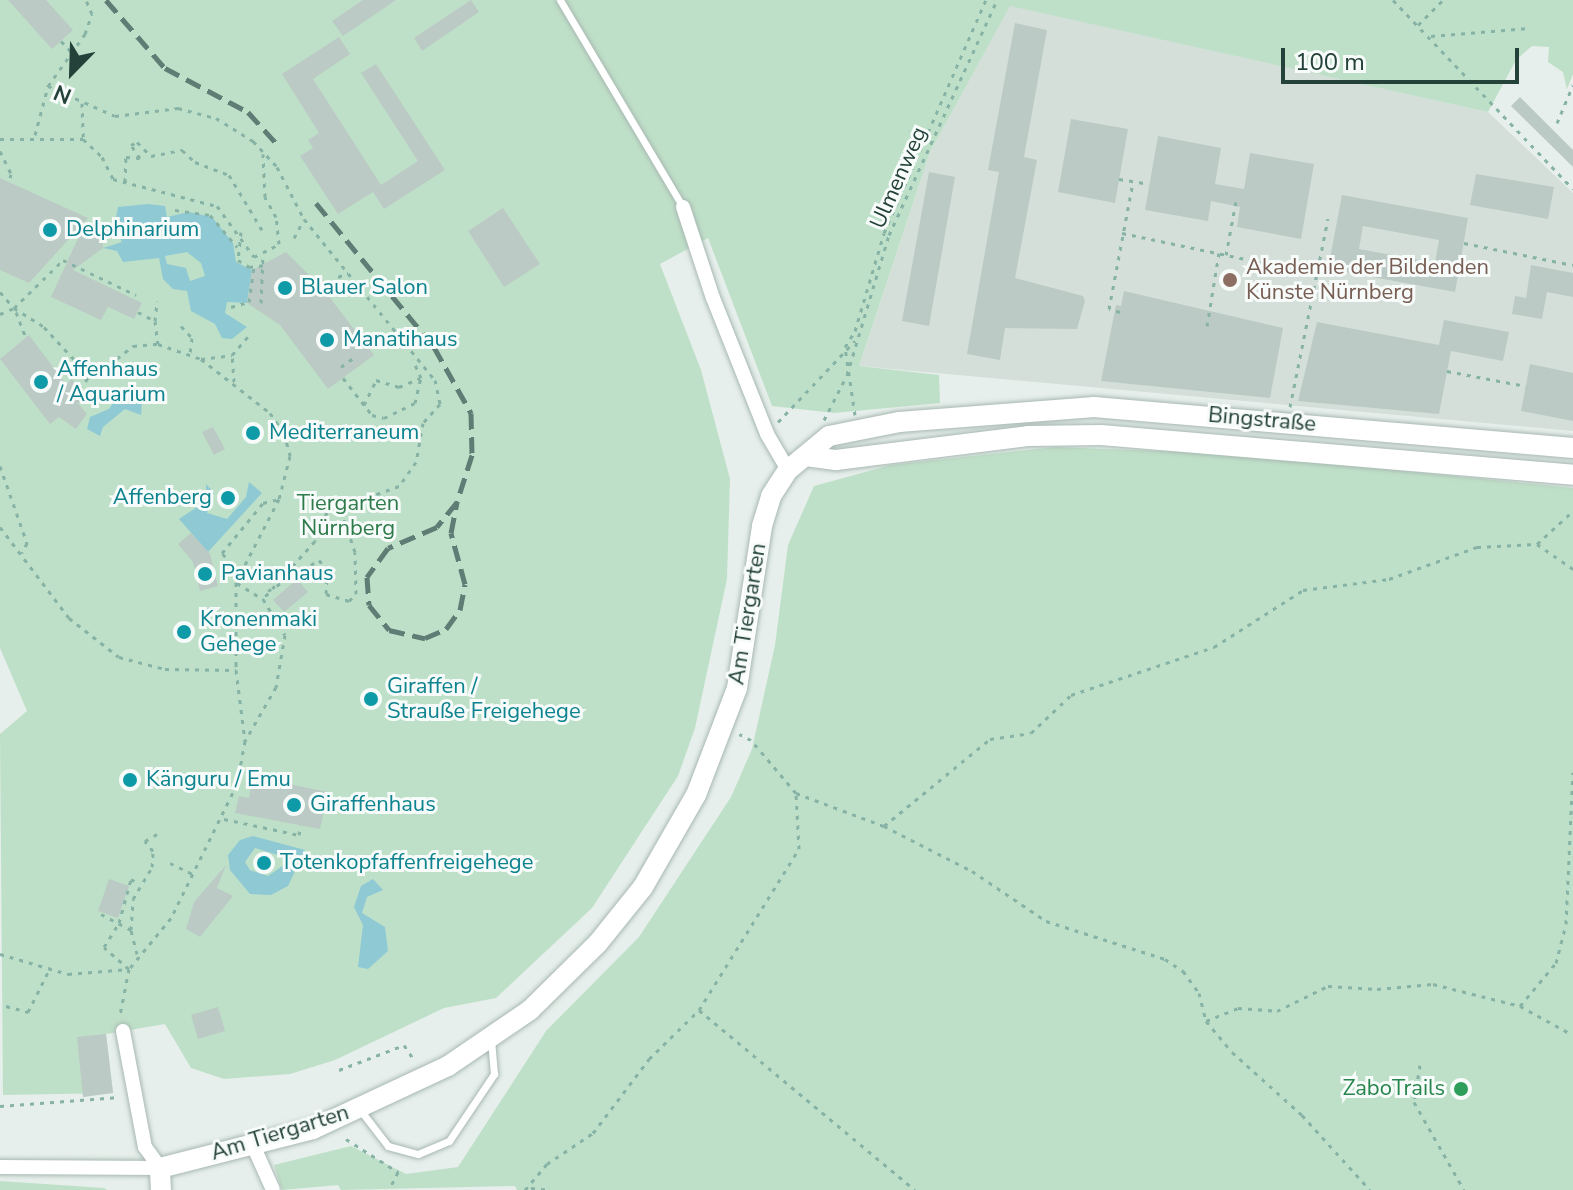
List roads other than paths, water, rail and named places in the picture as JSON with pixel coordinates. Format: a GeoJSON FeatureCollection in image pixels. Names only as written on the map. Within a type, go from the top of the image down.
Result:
{"type":"FeatureCollection","features":[{"type":"Feature","properties":{"kind":"street"},"geometry":{"type":"LineString","coordinates":[[683,207],[767,434],[788,470]]}},
{"type":"Feature","properties":{"kind":"street","name":"Bingstraße"},"geometry":{"type":"LineString","coordinates":[[788,470],[829,436],[858,427],[1094,407],[1573,448]]}},
{"type":"Feature","properties":{"kind":"street"},"geometry":{"type":"LineString","coordinates":[[950,418],[952,445]]}},
{"type":"Feature","properties":{"kind":"street","name":"Bingstraße"},"geometry":{"type":"LineString","coordinates":[[806,456],[836,460],[952,445],[1101,435],[1573,475]]}},
{"type":"Feature","properties":{"kind":"street","name":"Am Tiergarten"},"geometry":{"type":"LineString","coordinates":[[160,1168],[313,1129],[360,1109],[491,1038],[568,975],[643,887],[681,825],[724,728],[747,641],[764,515],[788,470]]}},
{"type":"Feature","properties":{"kind":"street"},"geometry":{"type":"LineString","coordinates":[[123,1031],[145,1147],[160,1168],[161,1190]]}},
{"type":"Feature","properties":{"kind":"street"},"geometry":{"type":"LineString","coordinates":[[252,1143],[273,1190]]}},
{"type":"Feature","properties":{"kind":"street"},"geometry":{"type":"LineString","coordinates":[[0,1167],[160,1168]]}},
{"type":"Feature","properties":{"kind":"lane"},"geometry":{"type":"LineString","coordinates":[[560,0],[683,207]]}},
{"type":"Feature","properties":{"kind":"lane"},"geometry":{"type":"LineString","coordinates":[[360,1109],[388,1146],[418,1154],[449,1141],[494,1074],[491,1038]]}},
{"type":"Feature","properties":{"kind":"water"},"geometry":{"type":"Polygon","coordinates":[[[148,204],[165,206],[167,217],[189,212],[212,217],[233,243],[236,262],[252,270],[247,303],[227,302],[225,313],[247,327],[232,339],[222,338],[215,324],[191,311],[187,291],[173,289],[163,279],[159,258],[123,262],[117,251],[103,248],[122,242],[116,232],[104,237],[102,233],[114,227],[118,207],[148,204]],[[187,252],[165,256],[167,264],[186,268],[190,281],[205,276],[201,263],[187,252]]]}},
{"type":"Feature","properties":{"kind":"water"},"geometry":{"type":"Polygon","coordinates":[[[123,389],[142,402],[141,415],[125,409],[103,427],[100,436],[87,429],[90,417],[109,409],[123,389]]]}},
{"type":"Feature","properties":{"kind":"water"},"geometry":{"type":"Polygon","coordinates":[[[249,482],[262,493],[208,552],[179,519],[206,501],[206,484],[214,493],[207,513],[227,519],[246,497],[249,482]]]}},
{"type":"Feature","properties":{"kind":"water"},"geometry":{"type":"Polygon","coordinates":[[[253,836],[305,850],[288,886],[271,895],[250,894],[230,870],[228,855],[240,840],[253,836]],[[255,848],[245,862],[250,870],[268,876],[284,865],[284,857],[255,848]]]}},
{"type":"Feature","properties":{"kind":"water"},"geometry":{"type":"Polygon","coordinates":[[[373,879],[383,890],[367,897],[362,913],[385,927],[388,951],[368,969],[358,967],[363,925],[354,907],[361,886],[373,879]]]}},
{"type":"Feature","properties":{"kind":"railway"},"geometry":{"type":"LineString","coordinates":[[106,0],[165,68],[248,112],[276,143]]}},
{"type":"Feature","properties":{"kind":"railway"},"geometry":{"type":"LineString","coordinates":[[316,203],[434,347],[471,413],[472,455],[457,502],[437,527],[388,548],[367,577],[369,605],[389,630],[425,638],[446,629],[460,610],[465,584],[451,533],[457,502]]}},
{"type":"Feature","properties":{"kind":"place","name":"Delphinarium"},"geometry":{"type":"Point","coordinates":[50,230]}},
{"type":"Feature","properties":{"kind":"place","name":"Akademie der Bildenden Künste Nürnberg"},"geometry":{"type":"Point","coordinates":[1230,280]}},
{"type":"Feature","properties":{"kind":"place","name":"Blauer Salon"},"geometry":{"type":"Point","coordinates":[285,288]}},
{"type":"Feature","properties":{"kind":"place","name":"Manatihaus"},"geometry":{"type":"Point","coordinates":[327,340]}},
{"type":"Feature","properties":{"kind":"place","name":"Affenhaus / Aquarium"},"geometry":{"type":"Point","coordinates":[41,382]}},
{"type":"Feature","properties":{"kind":"place","name":"Mediterraneum"},"geometry":{"type":"Point","coordinates":[253,433]}},
{"type":"Feature","properties":{"kind":"place","name":"Affenberg"},"geometry":{"type":"Point","coordinates":[228,498]}},
{"type":"Feature","properties":{"kind":"place","name":"Pavianhaus"},"geometry":{"type":"Point","coordinates":[205,574]}},
{"type":"Feature","properties":{"kind":"place","name":"Kronenmaki Gehege"},"geometry":{"type":"Point","coordinates":[184,632]}},
{"type":"Feature","properties":{"kind":"place","name":"Giraffen / Strauße Freigehege"},"geometry":{"type":"Point","coordinates":[371,699]}},
{"type":"Feature","properties":{"kind":"place","name":"Känguru / Emu"},"geometry":{"type":"Point","coordinates":[130,780]}},
{"type":"Feature","properties":{"kind":"place","name":"Giraffenhaus"},"geometry":{"type":"Point","coordinates":[294,805]}},
{"type":"Feature","properties":{"kind":"place","name":"Totenkopfaffenfreigehege"},"geometry":{"type":"Point","coordinates":[264,863]}},
{"type":"Feature","properties":{"kind":"place","name":"ZaboTrails"},"geometry":{"type":"Point","coordinates":[1461,1089]}},
{"type":"Feature","properties":{"kind":"park label","name":"Tiergarten Nürnberg"},"geometry":{"type":"Point","coordinates":[348,516]}}]}
